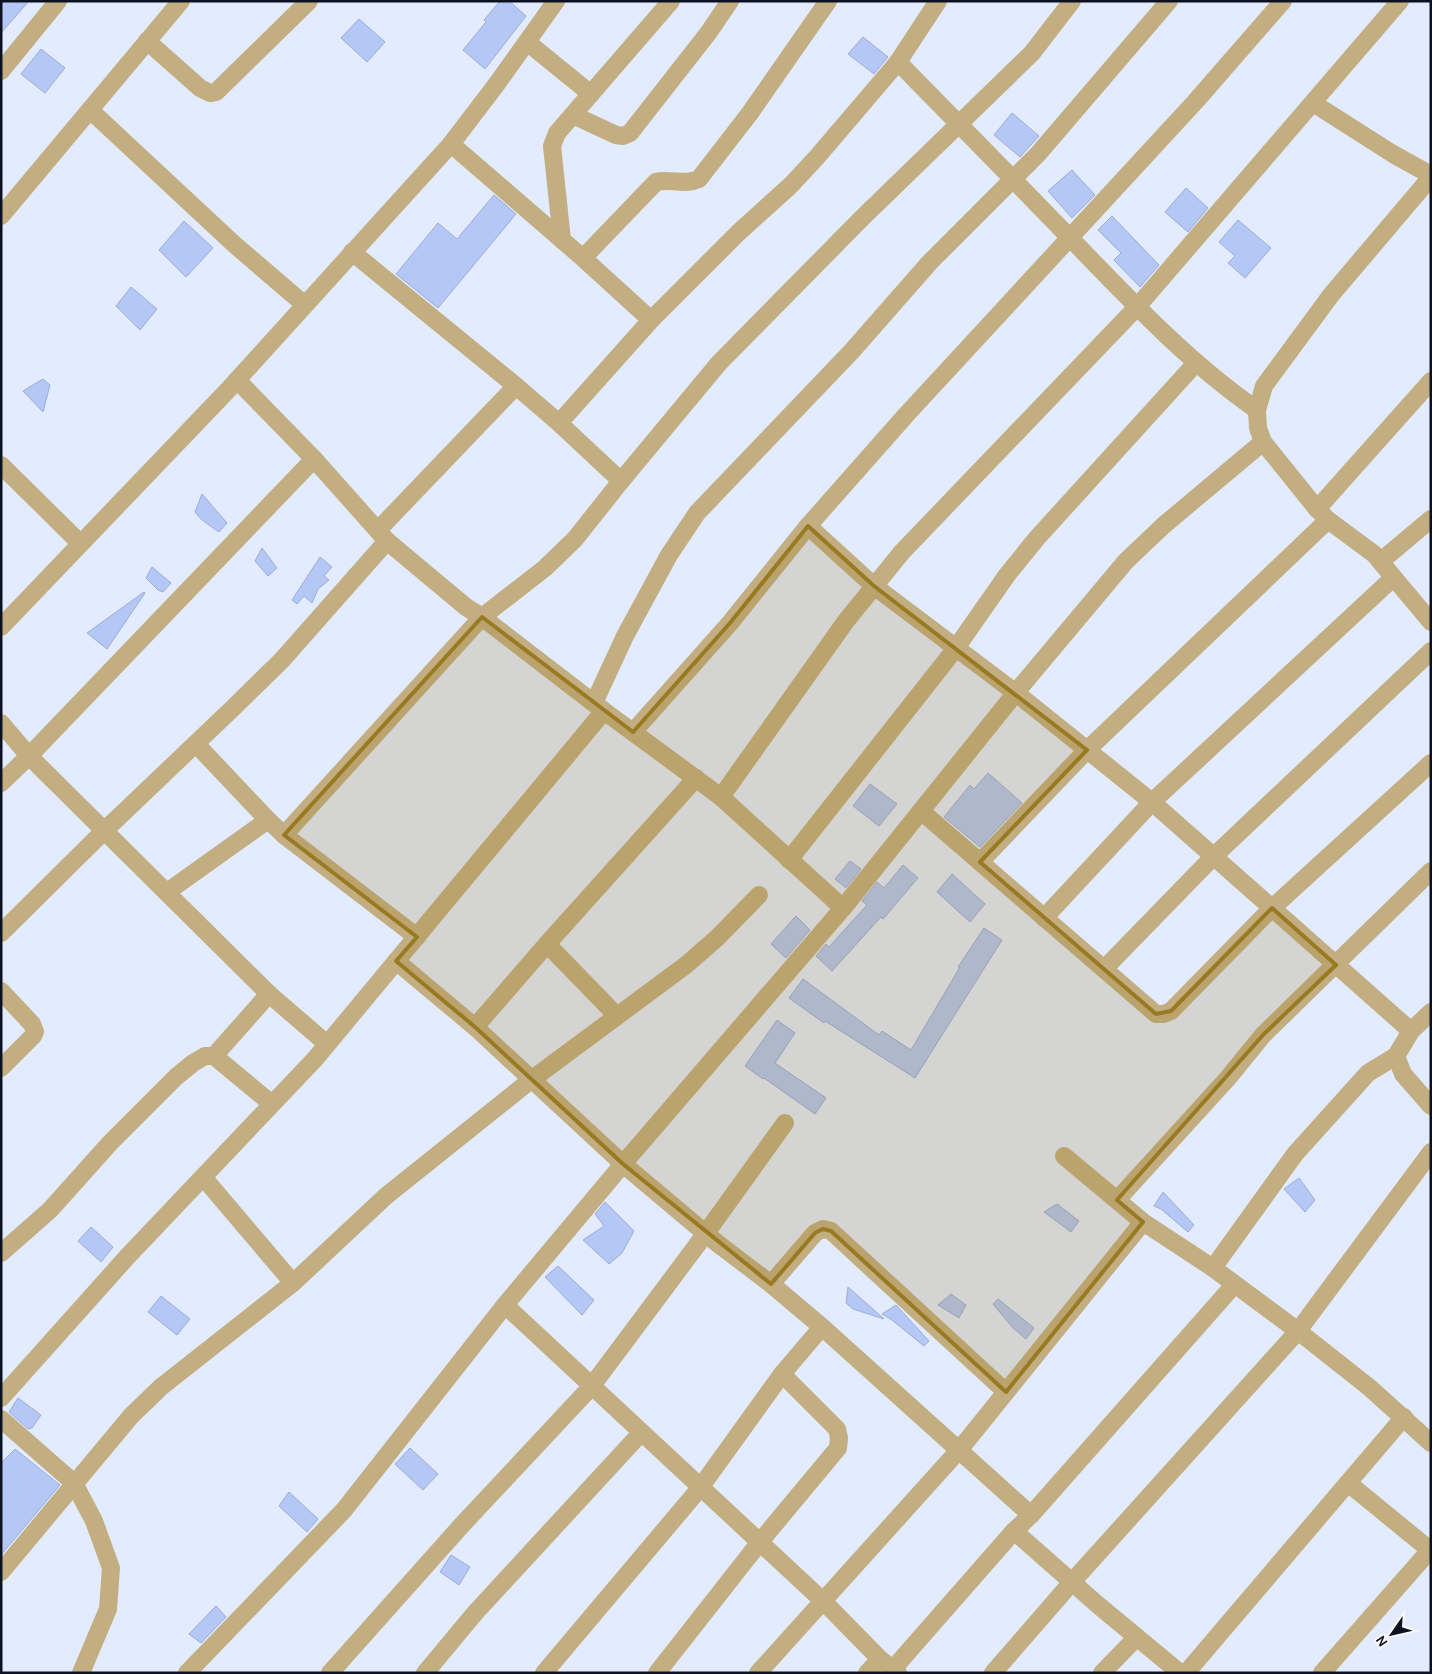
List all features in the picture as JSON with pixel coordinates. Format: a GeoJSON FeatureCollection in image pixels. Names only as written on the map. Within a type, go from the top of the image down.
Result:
{"type":"FeatureCollection","features":[{"type":"Feature","properties":{"kind":"street"},"geometry":{"type":"LineString","coordinates":[[1,71],[58,1]]}},
{"type":"Feature","properties":{"kind":"street"},"geometry":{"type":"LineString","coordinates":[[1,216],[180,1]]}},
{"type":"Feature","properties":{"kind":"street"},"geometry":{"type":"LineString","coordinates":[[147,42],[200,88],[210,93],[216,92],[309,1]]}},
{"type":"Feature","properties":{"kind":"street"},"geometry":{"type":"LineString","coordinates":[[1,627],[237,380],[451,144],[556,1]]}},
{"type":"Feature","properties":{"kind":"street"},"geometry":{"type":"LineString","coordinates":[[562,240],[552,146],[557,132],[671,1]]}},
{"type":"Feature","properties":{"kind":"street"},"geometry":{"type":"LineString","coordinates":[[573,115],[616,135],[623,136],[630,133],[709,32],[730,1]]}},
{"type":"Feature","properties":{"kind":"street"},"geometry":{"type":"LineString","coordinates":[[583,258],[656,182],[690,183],[699,179],[750,113],[828,1]]}},
{"type":"Feature","properties":{"kind":"street"},"geometry":{"type":"LineString","coordinates":[[559,423],[651,320],[811,164],[898,62],[938,1]]}},
{"type":"Feature","properties":{"kind":"street"},"geometry":{"type":"LineString","coordinates":[[284,834],[482,617],[546,568],[575,538],[719,364],[862,218],[960,125],[1032,53],[1072,1]]}},
{"type":"Feature","properties":{"kind":"street"},"geometry":{"type":"LineString","coordinates":[[1,1398],[127,1257],[327,1044],[417,937],[599,707],[624,636],[669,555],[697,513],[851,352],[930,262],[1038,154],[1169,1]]}},
{"type":"Feature","properties":{"kind":"street"},"geometry":{"type":"LineString","coordinates":[[633,732],[730,623],[808,526],[906,415],[1195,102],[1283,1]]}},
{"type":"Feature","properties":{"kind":"street"},"geometry":{"type":"LineString","coordinates":[[721,797],[846,621],[902,552],[1137,307],[1400,1]]}},
{"type":"Feature","properties":{"kind":"street"},"geometry":{"type":"LineString","coordinates":[[527,42],[591,94]]}},
{"type":"Feature","properties":{"kind":"street"},"geometry":{"type":"LineString","coordinates":[[898,62],[1137,307],[1196,363],[1228,390],[1257,410]]}},
{"type":"Feature","properties":{"kind":"street"},"geometry":{"type":"LineString","coordinates":[[1313,102],[1393,154],[1431,176],[1331,295],[1264,386],[1257,410],[1258,428],[1263,442],[1322,514],[1374,554],[1431,622]]}},
{"type":"Feature","properties":{"kind":"street"},"geometry":{"type":"LineString","coordinates":[[90,110],[235,245],[305,305]]}},
{"type":"Feature","properties":{"kind":"street"},"geometry":{"type":"LineString","coordinates":[[451,144],[583,258],[651,320]]}},
{"type":"Feature","properties":{"kind":"street"},"geometry":{"type":"LineString","coordinates":[[352,252],[516,386],[621,481]]}},
{"type":"Feature","properties":{"kind":"street"},"geometry":{"type":"LineString","coordinates":[[789,860],[956,648],[1007,574],[1037,538],[1196,363]]}},
{"type":"Feature","properties":{"kind":"street"},"geometry":{"type":"LineString","coordinates":[[237,380],[314,459],[382,536],[466,607],[482,617],[599,707],[721,797],[844,908]]}},
{"type":"Feature","properties":{"kind":"street"},"geometry":{"type":"LineString","coordinates":[[980,862],[1087,750],[1322,514],[1431,381]]}},
{"type":"Feature","properties":{"kind":"street"},"geometry":{"type":"LineString","coordinates":[[1,933],[282,660],[382,536],[516,386]]}},
{"type":"Feature","properties":{"kind":"street"},"geometry":{"type":"LineString","coordinates":[[191,1672],[344,1510],[505,1305],[623,1164],[844,908],[1016,693],[1126,561],[1164,525],[1263,442]]}},
{"type":"Feature","properties":{"kind":"street"},"geometry":{"type":"LineString","coordinates":[[1,783],[314,459]]}},
{"type":"Feature","properties":{"kind":"street"},"geometry":{"type":"LineString","coordinates":[[1,465],[80,543]]}},
{"type":"Feature","properties":{"kind":"street"},"geometry":{"type":"LineString","coordinates":[[1381,562],[1431,519]]}},
{"type":"Feature","properties":{"kind":"street"},"geometry":{"type":"LineString","coordinates":[[808,526],[874,586],[1016,693],[1152,802],[1411,1031]]}},
{"type":"Feature","properties":{"kind":"street"},"geometry":{"type":"LineString","coordinates":[[1044,918],[1152,802],[1393,578]]}},
{"type":"Feature","properties":{"kind":"street"},"geometry":{"type":"LineString","coordinates":[[1104,969],[1213,857],[1431,651]]}},
{"type":"Feature","properties":{"kind":"street"},"geometry":{"type":"LineString","coordinates":[[1,723],[29,756],[269,994],[327,1044]]}},
{"type":"Feature","properties":{"kind":"street"},"geometry":{"type":"LineString","coordinates":[[196,744],[268,820],[284,834],[417,937]]}},
{"type":"Feature","properties":{"kind":"street"},"geometry":{"type":"LineString","coordinates":[[921,811],[1156,1014],[1164,1014],[1170,1011],[1272,908],[1431,763]]}},
{"type":"Feature","properties":{"kind":"street"},"geometry":{"type":"LineString","coordinates":[[475,1027],[696,778]]}},
{"type":"Feature","properties":{"kind":"street"},"geometry":{"type":"LineString","coordinates":[[167,892],[268,820]]}},
{"type":"Feature","properties":{"kind":"street"},"geometry":{"type":"LineString","coordinates":[[1117,1200],[1228,1078],[1263,1035],[1336,965],[1418,881],[1431,871]]}},
{"type":"Feature","properties":{"kind":"street"},"geometry":{"type":"LineString","coordinates":[[1,1572],[131,1416],[161,1387],[293,1283],[386,1196],[531,1080],[686,965],[717,938],[759,896]]}},
{"type":"Feature","properties":{"kind":"street"},"geometry":{"type":"LineString","coordinates":[[547,944],[617,1016]]}},
{"type":"Feature","properties":{"kind":"street"},"geometry":{"type":"LineString","coordinates":[[396,961],[475,1027],[623,1164],[822,1327],[960,1449],[1031,1515]]}},
{"type":"Feature","properties":{"kind":"street"},"geometry":{"type":"LineString","coordinates":[[1,991],[32,1024],[35,1032],[1,1068]]}},
{"type":"Feature","properties":{"kind":"street"},"geometry":{"type":"LineString","coordinates":[[214,1056],[269,994]]}},
{"type":"Feature","properties":{"kind":"street"},"geometry":{"type":"LineString","coordinates":[[1213,1268],[1295,1154],[1368,1073],[1396,1056],[1411,1031],[1431,1012]]}},
{"type":"Feature","properties":{"kind":"street"},"geometry":{"type":"LineString","coordinates":[[1,1253],[50,1210],[110,1143],[176,1077],[205,1056],[214,1056],[272,1104]]}},
{"type":"Feature","properties":{"kind":"street"},"geometry":{"type":"LineString","coordinates":[[1396,1056],[1403,1074],[1431,1106]]}},
{"type":"Feature","properties":{"kind":"street"},"geometry":{"type":"LineString","coordinates":[[330,1673],[461,1526],[591,1387],[785,1123]]}},
{"type":"Feature","properties":{"kind":"street"},"geometry":{"type":"LineString","coordinates":[[993,1673],[1072,1582],[1298,1331],[1431,1152]]}},
{"type":"Feature","properties":{"kind":"street"},"geometry":{"type":"LineString","coordinates":[[1064,1156],[1143,1222],[1213,1268],[1298,1331],[1404,1417],[1431,1443]]}},
{"type":"Feature","properties":{"kind":"street"},"geometry":{"type":"LineString","coordinates":[[203,1177],[293,1283]]}},
{"type":"Feature","properties":{"kind":"street"},"geometry":{"type":"LineString","coordinates":[[758,1673],[960,1449],[1143,1222]]}},
{"type":"Feature","properties":{"kind":"street"},"geometry":{"type":"LineString","coordinates":[[771,1284],[815,1233],[823,1228],[831,1231],[1006,1392]]}},
{"type":"Feature","properties":{"kind":"street"},"geometry":{"type":"LineString","coordinates":[[867,1673],[890,1667],[1014,1531],[1031,1515],[1234,1285]]}},
{"type":"Feature","properties":{"kind":"street"},"geometry":{"type":"LineString","coordinates":[[505,1305],[823,1601],[890,1667]]}},
{"type":"Feature","properties":{"kind":"street"},"geometry":{"type":"LineString","coordinates":[[544,1673],[700,1488],[782,1374],[822,1327]]}},
{"type":"Feature","properties":{"kind":"street"},"geometry":{"type":"LineString","coordinates":[[657,1673],[759,1543],[838,1448],[837,1428],[782,1374]]}},
{"type":"Feature","properties":{"kind":"street"},"geometry":{"type":"LineString","coordinates":[[1186,1673],[1404,1417]]}},
{"type":"Feature","properties":{"kind":"street"},"geometry":{"type":"LineString","coordinates":[[1,1419],[74,1483],[94,1521],[111,1568],[108,1609],[82,1673]]}},
{"type":"Feature","properties":{"kind":"street"},"geometry":{"type":"LineString","coordinates":[[425,1673],[475,1613],[641,1433]]}},
{"type":"Feature","properties":{"kind":"street"},"geometry":{"type":"LineString","coordinates":[[1322,1673],[1430,1550],[1348,1483]]}},
{"type":"Feature","properties":{"kind":"street"},"geometry":{"type":"LineString","coordinates":[[1014,1531],[1180,1673]]}},
{"type":"Feature","properties":{"kind":"street"},"geometry":{"type":"LineString","coordinates":[[1102,1673],[1137,1637]]}},
{"type":"Feature","properties":{"kind":"highlighted area"},"geometry":{"type":"Polygon","coordinates":[[[808,526],[874,586],[1087,750],[980,862],[1156,1014],[1171,1011],[1272,908],[1336,965],[1263,1035],[1117,1200],[1143,1222],[1006,1392],[831,1231],[823,1229],[815,1233],[771,1284],[623,1164],[475,1027],[396,961],[417,937],[284,835],[482,617],[633,732],[730,623],[808,526]]]}},
{"type":"Feature","properties":{"kind":"building"},"geometry":{"type":"Polygon","coordinates":[[[1,1],[29,1],[1,33],[1,1]]]}},
{"type":"Feature","properties":{"kind":"building"},"geometry":{"type":"Polygon","coordinates":[[[500,1],[509,1],[526,16],[485,69],[463,50],[500,1]]]}},
{"type":"Feature","properties":{"kind":"building"},"geometry":{"type":"Polygon","coordinates":[[[359,19],[385,42],[367,62],[341,38],[359,19]]]}},
{"type":"Feature","properties":{"kind":"building"},"geometry":{"type":"Polygon","coordinates":[[[863,37],[888,57],[874,74],[848,54],[863,37]]]}},
{"type":"Feature","properties":{"kind":"building"},"geometry":{"type":"Polygon","coordinates":[[[41,49],[65,68],[45,93],[21,74],[41,49]]]}},
{"type":"Feature","properties":{"kind":"building"},"geometry":{"type":"Polygon","coordinates":[[[1012,113],[1039,136],[1020,157],[994,135],[1012,113]]]}},
{"type":"Feature","properties":{"kind":"building"},"geometry":{"type":"Polygon","coordinates":[[[1072,170],[1095,195],[1072,218],[1048,191],[1072,170]]]}},
{"type":"Feature","properties":{"kind":"building"},"geometry":{"type":"Polygon","coordinates":[[[1186,188],[1208,208],[1188,232],[1165,212],[1186,188]]]}},
{"type":"Feature","properties":{"kind":"building"},"geometry":{"type":"Polygon","coordinates":[[[494,195],[516,214],[438,308],[396,274],[438,223],[457,239],[494,195]]]}},
{"type":"Feature","properties":{"kind":"building"},"geometry":{"type":"Polygon","coordinates":[[[1112,216],[1159,265],[1140,287],[1114,260],[1121,253],[1098,230],[1112,216]]]}},
{"type":"Feature","properties":{"kind":"building"},"geometry":{"type":"Polygon","coordinates":[[[1238,220],[1271,248],[1245,278],[1228,263],[1235,256],[1219,242],[1238,220]]]}},
{"type":"Feature","properties":{"kind":"building"},"geometry":{"type":"Polygon","coordinates":[[[184,221],[213,248],[186,277],[159,250],[184,221]]]}},
{"type":"Feature","properties":{"kind":"building"},"geometry":{"type":"Polygon","coordinates":[[[131,287],[157,309],[140,330],[116,306],[131,287]]]}},
{"type":"Feature","properties":{"kind":"building"},"geometry":{"type":"Polygon","coordinates":[[[43,379],[50,385],[43,412],[23,391],[43,379]]]}},
{"type":"Feature","properties":{"kind":"building"},"geometry":{"type":"Polygon","coordinates":[[[202,494],[227,523],[219,532],[202,520],[195,512],[202,494]]]}},
{"type":"Feature","properties":{"kind":"building"},"geometry":{"type":"Polygon","coordinates":[[[262,548],[277,568],[268,576],[255,561],[262,548]]]}},
{"type":"Feature","properties":{"kind":"building"},"geometry":{"type":"Polygon","coordinates":[[[320,557],[332,567],[324,576],[329,580],[318,589],[312,603],[304,596],[297,604],[292,600],[320,557]]]}},
{"type":"Feature","properties":{"kind":"building"},"geometry":{"type":"Polygon","coordinates":[[[152,567],[171,583],[163,592],[158,590],[146,578],[152,567]]]}},
{"type":"Feature","properties":{"kind":"building"},"geometry":{"type":"Polygon","coordinates":[[[144,592],[107,649],[87,633],[144,592]]]}},
{"type":"Feature","properties":{"kind":"building"},"geometry":{"type":"Polygon","coordinates":[[[988,773],[1022,803],[980,847],[944,817],[970,785],[974,789],[988,773]]]}},
{"type":"Feature","properties":{"kind":"building"},"geometry":{"type":"Polygon","coordinates":[[[870,784],[897,804],[879,826],[853,806],[870,784]]]}},
{"type":"Feature","properties":{"kind":"building"},"geometry":{"type":"Polygon","coordinates":[[[850,861],[861,869],[846,888],[835,879],[850,861]]]}},
{"type":"Feature","properties":{"kind":"building"},"geometry":{"type":"Polygon","coordinates":[[[903,865],[918,878],[883,919],[881,917],[832,971],[816,956],[826,944],[829,947],[867,905],[862,901],[877,882],[884,888],[903,865]]]}},
{"type":"Feature","properties":{"kind":"building"},"geometry":{"type":"Polygon","coordinates":[[[952,874],[985,904],[970,922],[937,892],[952,874]]]}},
{"type":"Feature","properties":{"kind":"building"},"geometry":{"type":"Polygon","coordinates":[[[796,916],[810,930],[786,958],[771,944],[796,916]]]}},
{"type":"Feature","properties":{"kind":"building"},"geometry":{"type":"Polygon","coordinates":[[[984,928],[1002,940],[915,1078],[825,1021],[824,1023],[789,998],[803,979],[879,1035],[882,1031],[911,1050],[960,967],[958,967],[984,928]]]}},
{"type":"Feature","properties":{"kind":"building"},"geometry":{"type":"Polygon","coordinates":[[[777,1020],[795,1033],[775,1063],[826,1098],[815,1114],[745,1066],[777,1020]]]}},
{"type":"Feature","properties":{"kind":"building"},"geometry":{"type":"Polygon","coordinates":[[[1299,1178],[1315,1200],[1305,1212],[1284,1189],[1299,1178]]]}},
{"type":"Feature","properties":{"kind":"building"},"geometry":{"type":"Polygon","coordinates":[[[1163,1192],[1194,1225],[1188,1232],[1161,1209],[1154,1206],[1163,1192]]]}},
{"type":"Feature","properties":{"kind":"building"},"geometry":{"type":"Polygon","coordinates":[[[605,1202],[634,1231],[622,1253],[609,1264],[583,1240],[604,1226],[595,1214],[605,1202]]]}},
{"type":"Feature","properties":{"kind":"building"},"geometry":{"type":"Polygon","coordinates":[[[1057,1204],[1079,1221],[1071,1232],[1044,1212],[1057,1204]]]}},
{"type":"Feature","properties":{"kind":"building"},"geometry":{"type":"Polygon","coordinates":[[[91,1227],[113,1247],[101,1262],[78,1241],[91,1227]]]}},
{"type":"Feature","properties":{"kind":"building"},"geometry":{"type":"Polygon","coordinates":[[[558,1266],[594,1300],[582,1315],[545,1277],[558,1266]]]}},
{"type":"Feature","properties":{"kind":"building"},"geometry":{"type":"Polygon","coordinates":[[[848,1287],[884,1319],[853,1309],[846,1303],[848,1287]]]}},
{"type":"Feature","properties":{"kind":"building"},"geometry":{"type":"Polygon","coordinates":[[[951,1294],[966,1305],[959,1318],[938,1305],[951,1294]]]}},
{"type":"Feature","properties":{"kind":"building"},"geometry":{"type":"Polygon","coordinates":[[[161,1296],[190,1319],[177,1335],[148,1312],[161,1296]]]}},
{"type":"Feature","properties":{"kind":"building"},"geometry":{"type":"Polygon","coordinates":[[[998,1299],[1034,1328],[1026,1339],[1013,1328],[993,1304],[998,1299]]]}},
{"type":"Feature","properties":{"kind":"building"},"geometry":{"type":"Polygon","coordinates":[[[896,1305],[929,1341],[924,1346],[882,1314],[896,1305]]]}},
{"type":"Feature","properties":{"kind":"building"},"geometry":{"type":"Polygon","coordinates":[[[18,1398],[41,1415],[32,1428],[28,1429],[9,1412],[18,1398]]]}},
{"type":"Feature","properties":{"kind":"building"},"geometry":{"type":"Polygon","coordinates":[[[410,1448],[438,1474],[423,1490],[395,1464],[410,1448]]]}},
{"type":"Feature","properties":{"kind":"building"},"geometry":{"type":"Polygon","coordinates":[[[15,1449],[60,1485],[1,1555],[1,1463],[15,1449]]]}},
{"type":"Feature","properties":{"kind":"building"},"geometry":{"type":"Polygon","coordinates":[[[289,1492],[318,1519],[307,1532],[279,1506],[289,1492]]]}},
{"type":"Feature","properties":{"kind":"building"},"geometry":{"type":"Polygon","coordinates":[[[451,1555],[470,1567],[459,1585],[440,1572],[451,1555]]]}},
{"type":"Feature","properties":{"kind":"building"},"geometry":{"type":"Polygon","coordinates":[[[216,1606],[226,1617],[201,1643],[189,1634],[216,1606]]]}}]}
